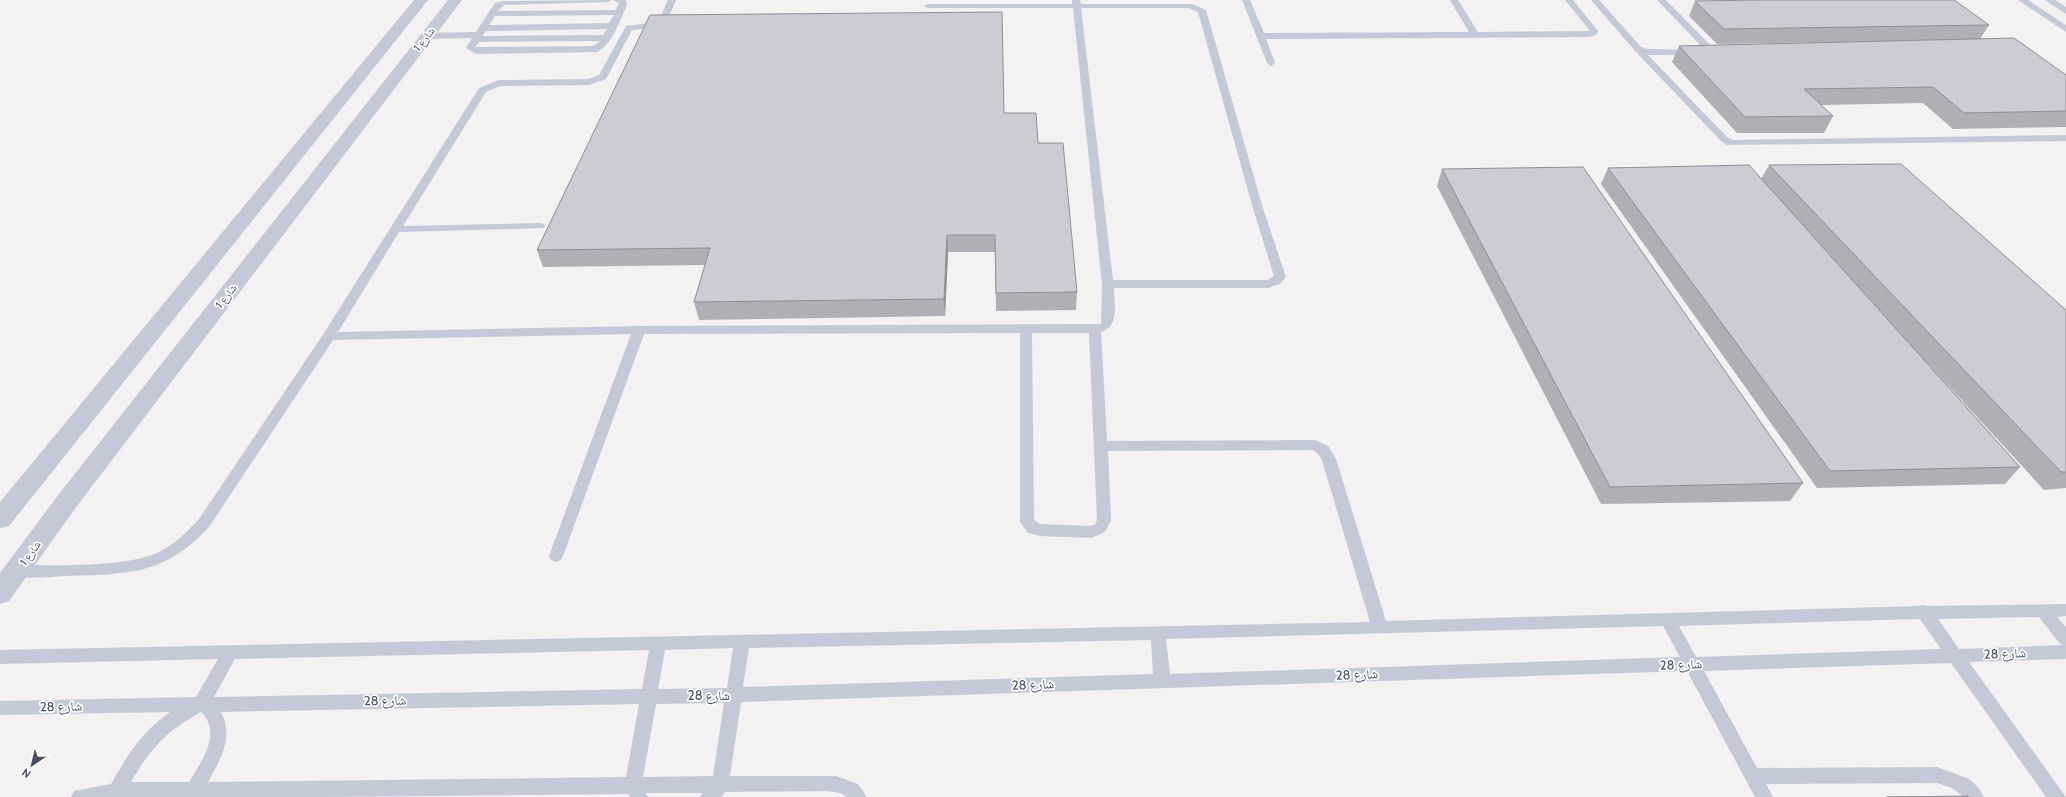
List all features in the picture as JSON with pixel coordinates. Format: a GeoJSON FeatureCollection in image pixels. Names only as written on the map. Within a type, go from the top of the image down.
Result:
{"type":"FeatureCollection","features":[{"type":"Feature","properties":{"kind":"street"},"geometry":{"type":"LineString","coordinates":[[0,519],[421,0]]}},
{"type":"Feature","properties":{"kind":"street","name":"شارع 1"},"geometry":{"type":"LineString","coordinates":[[0,593],[8,572],[68,500],[455,0]]}},
{"type":"Feature","properties":{"kind":"lane"},"geometry":{"type":"LineString","coordinates":[[479,34],[498,5],[506,2],[608,0]]}},
{"type":"Feature","properties":{"kind":"lane"},"geometry":{"type":"LineString","coordinates":[[479,34],[607,38],[624,3],[619,0]]}},
{"type":"Feature","properties":{"kind":"lane"},"geometry":{"type":"LineString","coordinates":[[8,572],[126,568],[150,563],[172,552],[192,538],[204,523],[329,336],[482,90],[486,87],[499,83],[589,82],[600,79],[627,30],[635,26],[660,24],[672,0]]}},
{"type":"Feature","properties":{"kind":"lane"},"geometry":{"type":"LineString","coordinates":[[1246,0],[1271,63]]}},
{"type":"Feature","properties":{"kind":"lane"},"geometry":{"type":"LineString","coordinates":[[1454,0],[1475,35]]}},
{"type":"Feature","properties":{"kind":"lane"},"geometry":{"type":"LineString","coordinates":[[1259,36],[1593,33],[1594,31],[1569,0]]}},
{"type":"Feature","properties":{"kind":"lane"},"geometry":{"type":"LineString","coordinates":[[1595,0],[1638,49],[1724,139],[1731,143],[2066,138]]}},
{"type":"Feature","properties":{"kind":"lane"},"geometry":{"type":"LineString","coordinates":[[1638,49],[1647,52],[1716,52],[1661,0]]}},
{"type":"Feature","properties":{"kind":"lane"},"geometry":{"type":"LineString","coordinates":[[2022,0],[2066,30]]}},
{"type":"Feature","properties":{"kind":"lane"},"geometry":{"type":"LineString","coordinates":[[2049,0],[2066,11]]}},
{"type":"Feature","properties":{"kind":"lane"},"geometry":{"type":"LineString","coordinates":[[329,336],[639,330],[1095,329],[1105,327],[1108,323],[1108,284],[1076,3]]}},
{"type":"Feature","properties":{"kind":"lane"},"geometry":{"type":"LineString","coordinates":[[928,6],[1076,3],[1196,6],[1202,10],[1257,205],[1280,274],[1279,279],[1268,284],[1108,284]]}},
{"type":"Feature","properties":{"kind":"lane"},"geometry":{"type":"LineString","coordinates":[[492,14],[620,12]]}},
{"type":"Feature","properties":{"kind":"lane"},"geometry":{"type":"LineString","coordinates":[[427,36],[613,26]]}},
{"type":"Feature","properties":{"kind":"lane"},"geometry":{"type":"LineString","coordinates":[[396,228],[540,226]]}},
{"type":"Feature","properties":{"kind":"lane"},"geometry":{"type":"LineString","coordinates":[[1026,329],[1027,522],[1033,529],[1091,532],[1100,528],[1104,520],[1095,329]]}},
{"type":"Feature","properties":{"kind":"lane"},"geometry":{"type":"LineString","coordinates":[[556,556],[639,330]]}},
{"type":"Feature","properties":{"kind":"lane"},"geometry":{"type":"LineString","coordinates":[[1100,446],[1315,445],[1323,450],[1329,459],[1380,628]]}},
{"type":"Feature","properties":{"kind":"lane"},"geometry":{"type":"LineString","coordinates":[[2043,610],[2066,639]]}},
{"type":"Feature","properties":{"kind":"lane"},"geometry":{"type":"LineString","coordinates":[[0,657],[1380,628],[1668,621],[1923,611],[2066,610]]}},
{"type":"Feature","properties":{"kind":"lane"},"geometry":{"type":"LineString","coordinates":[[1923,611],[2057,797]]}},
{"type":"Feature","properties":{"kind":"lane"},"geometry":{"type":"LineString","coordinates":[[1668,621],[1764,797]]}},
{"type":"Feature","properties":{"kind":"lane"},"geometry":{"type":"LineString","coordinates":[[1158,633],[1162,680]]}},
{"type":"Feature","properties":{"kind":"lane"},"geometry":{"type":"LineString","coordinates":[[714,791],[735,695],[742,641]]}},
{"type":"Feature","properties":{"kind":"lane"},"geometry":{"type":"LineString","coordinates":[[636,792],[649,695],[658,644]]}},
{"type":"Feature","properties":{"kind":"lane"},"geometry":{"type":"LineString","coordinates":[[116,791],[139,752],[156,732],[178,716],[202,703],[230,652]]}},
{"type":"Feature","properties":{"kind":"lane","name":"شارع 28"},"geometry":{"type":"LineString","coordinates":[[0,708],[649,695],[735,695],[1162,680],[2066,652]]}},
{"type":"Feature","properties":{"kind":"lane"},"geometry":{"type":"LineString","coordinates":[[193,791],[215,751],[220,731],[215,714],[202,703]]}},
{"type":"Feature","properties":{"kind":"lane"},"geometry":{"type":"LineString","coordinates":[[1753,776],[1937,775],[1949,778],[1961,784],[1975,797]]}},
{"type":"Feature","properties":{"kind":"lane"},"geometry":{"type":"LineString","coordinates":[[80,797],[116,791],[714,791],[827,783],[843,785],[856,793],[858,797]]}},
{"type":"Feature","properties":{"kind":"building"},"geometry":{"type":"Polygon","coordinates":[[[1954,0],[1989,25],[1724,29],[1695,1],[1954,0]]]}},
{"type":"Feature","properties":{"kind":"building"},"geometry":{"type":"Polygon","coordinates":[[[1002,12],[1004,113],[1036,113],[1038,143],[1063,143],[1077,292],[996,293],[995,235],[947,235],[944,299],[694,302],[710,248],[537,250],[650,15],[1002,12]]]}},
{"type":"Feature","properties":{"kind":"building"},"geometry":{"type":"Polygon","coordinates":[[[2014,38],[2066,75],[2066,111],[1964,113],[1933,87],[1804,89],[1833,116],[1745,117],[1679,46],[2014,38]]]}},
{"type":"Feature","properties":{"kind":"building"},"geometry":{"type":"Polygon","coordinates":[[[1901,164],[2066,310],[2066,472],[2061,472],[1769,165],[1901,164]]]}},
{"type":"Feature","properties":{"kind":"building"},"geometry":{"type":"Polygon","coordinates":[[[1749,165],[2020,467],[1830,471],[1608,168],[1749,165]]]}},
{"type":"Feature","properties":{"kind":"building"},"geometry":{"type":"Polygon","coordinates":[[[1583,167],[1803,483],[1610,487],[1442,169],[1583,167]]]}},
{"type":"Feature","properties":{"kind":"building"},"geometry":{"type":"Polygon","coordinates":[[[1968,796],[1969,797],[1886,797],[1968,796]]]}}]}
